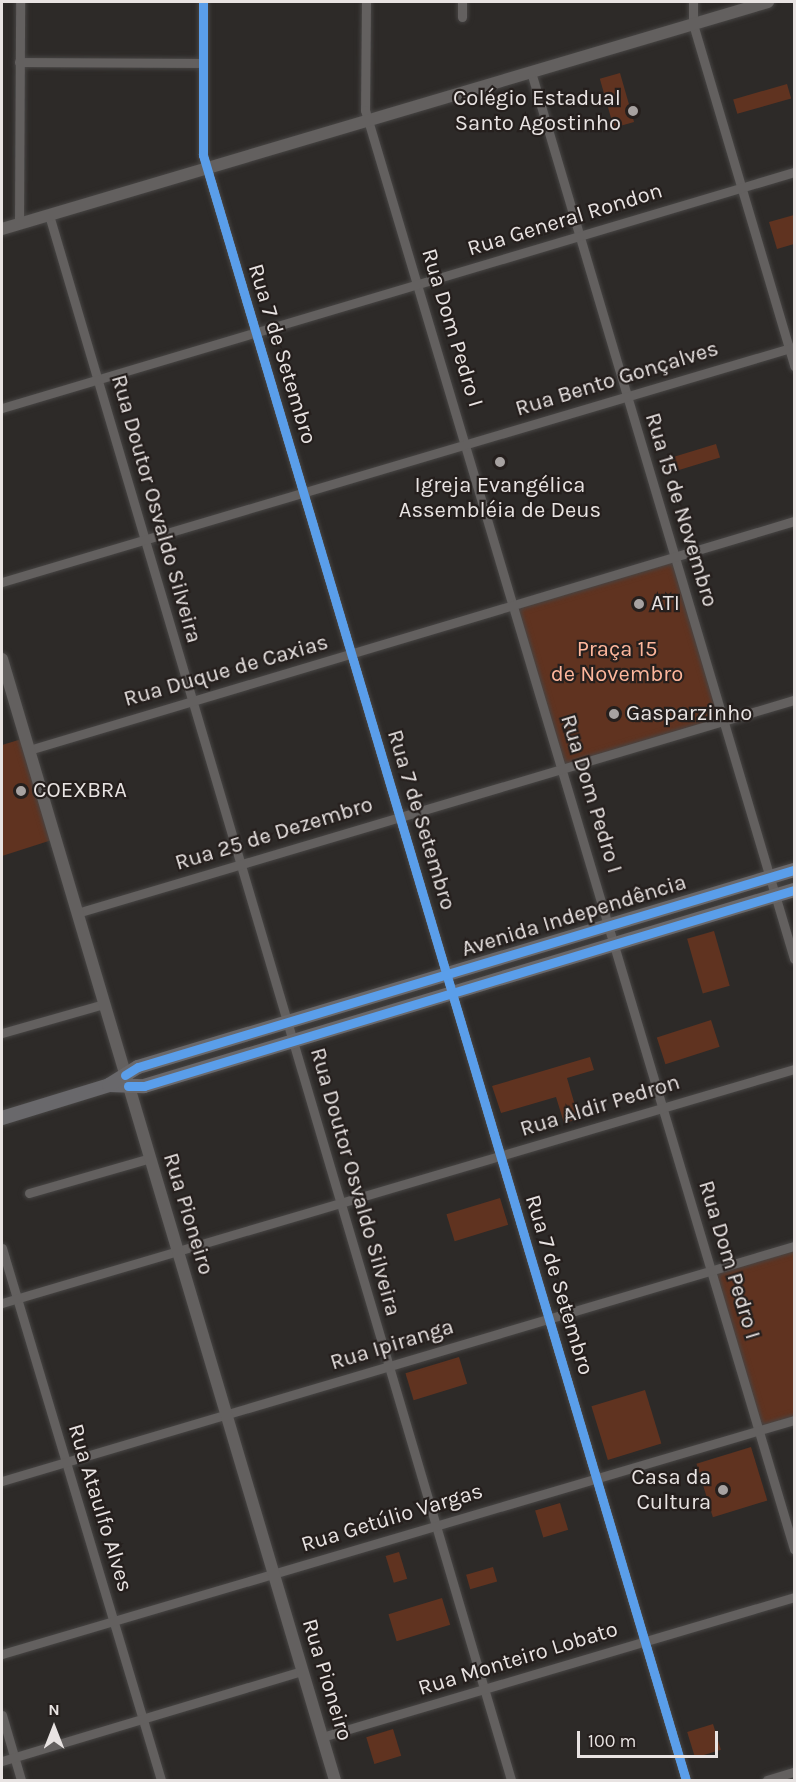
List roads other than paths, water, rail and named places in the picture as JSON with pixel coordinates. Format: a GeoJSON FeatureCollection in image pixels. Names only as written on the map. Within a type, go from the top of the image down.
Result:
{"type":"FeatureCollection","features":[{"type":"Feature","properties":{"kind":"main road","name":"Avenida Independência"},"geometry":{"type":"LineString","coordinates":[[795,870],[138,1066],[127,1080],[144,1086],[795,890]]}},
{"type":"Feature","properties":{"kind":"main road"},"geometry":{"type":"LineString","coordinates":[[2,1118],[127,1080]]}},
{"type":"Feature","properties":{"kind":"street"},"geometry":{"type":"LineString","coordinates":[[19,224],[20,2]]}},
{"type":"Feature","properties":{"kind":"street","name":"Rua 7 de Setembro"},"geometry":{"type":"LineString","coordinates":[[203,2],[203,155],[686,1780]]}},
{"type":"Feature","properties":{"kind":"street","name":"Rua Dom Pedro I"},"geometry":{"type":"LineString","coordinates":[[366,2],[367,115],[795,1549]]}},
{"type":"Feature","properties":{"kind":"street"},"geometry":{"type":"LineString","coordinates":[[462,2],[462,17]]}},
{"type":"Feature","properties":{"kind":"street"},"geometry":{"type":"LineString","coordinates":[[693,2],[693,24],[741,188],[792,348],[795,366]]}},
{"type":"Feature","properties":{"kind":"street"},"geometry":{"type":"LineString","coordinates":[[2,229],[207,168],[367,115],[531,72],[768,2]]}},
{"type":"Feature","properties":{"kind":"street"},"geometry":{"type":"LineString","coordinates":[[20,62],[203,63]]}},
{"type":"Feature","properties":{"kind":"street","name":"Rua 15 de Novembro"},"geometry":{"type":"LineString","coordinates":[[531,72],[795,959]]}},
{"type":"Feature","properties":{"kind":"street","name":"Rua General Rondon"},"geometry":{"type":"LineString","coordinates":[[2,408],[795,172]]}},
{"type":"Feature","properties":{"kind":"street","name":"Rua Doutor Osvaldo Silveira"},"geometry":{"type":"LineString","coordinates":[[49,215],[511,1780]]}},
{"type":"Feature","properties":{"kind":"street","name":"Rua Bento Gonçalves"},"geometry":{"type":"LineString","coordinates":[[2,582],[792,348]]}},
{"type":"Feature","properties":{"kind":"street","name":"Rua Duque de Caxias"},"geometry":{"type":"LineString","coordinates":[[28,750],[675,559],[795,521]]}},
{"type":"Feature","properties":{"kind":"street","name":"Rua Pioneiro"},"geometry":{"type":"LineString","coordinates":[[2,659],[4,674],[335,1780]]}},
{"type":"Feature","properties":{"kind":"street","name":"Rua 25 de Dezembro"},"geometry":{"type":"LineString","coordinates":[[77,913],[795,699]]}},
{"type":"Feature","properties":{"kind":"street"},"geometry":{"type":"LineString","coordinates":[[2,1033],[104,1004]]}},
{"type":"Feature","properties":{"kind":"street","name":"Rua Aldir Pedron"},"geometry":{"type":"LineString","coordinates":[[2,1303],[795,1069]]}},
{"type":"Feature","properties":{"kind":"street"},"geometry":{"type":"LineString","coordinates":[[29,1193],[150,1158]]}},
{"type":"Feature","properties":{"kind":"street","name":"Rua Ipiranga"},"geometry":{"type":"LineString","coordinates":[[2,1481],[795,1246]]}},
{"type":"Feature","properties":{"kind":"street","name":"Rua Ataulfo Alves"},"geometry":{"type":"LineString","coordinates":[[2,1248],[161,1780]]}},
{"type":"Feature","properties":{"kind":"street","name":"Rua Getúlio Vargas"},"geometry":{"type":"LineString","coordinates":[[2,1654],[795,1420]]}},
{"type":"Feature","properties":{"kind":"street","name":"Rua Monteiro Lobato"},"geometry":{"type":"LineString","coordinates":[[322,1737],[795,1597]]}},
{"type":"Feature","properties":{"kind":"street"},"geometry":{"type":"LineString","coordinates":[[2,1761],[303,1671]]}},
{"type":"Feature","properties":{"kind":"street"},"geometry":{"type":"LineString","coordinates":[[2,1715],[21,1780]]}},
{"type":"Feature","properties":{"kind":"street"},"geometry":{"type":"LineString","coordinates":[[767,1780],[795,1772]]}},
{"type":"Feature","properties":{"kind":"place","name":"Colégio Estadual Santo Agostinho"},"geometry":{"type":"Point","coordinates":[633,111]}},
{"type":"Feature","properties":{"kind":"place","name":"Igreja Evangélica Assembléia de Deus"},"geometry":{"type":"Point","coordinates":[500,462]}},
{"type":"Feature","properties":{"kind":"place","name":"ATI"},"geometry":{"type":"Point","coordinates":[639,604]}},
{"type":"Feature","properties":{"kind":"place","name":"Gasparzinho"},"geometry":{"type":"Point","coordinates":[614,714]}},
{"type":"Feature","properties":{"kind":"place","name":"COEXBRA"},"geometry":{"type":"Point","coordinates":[21,791]}},
{"type":"Feature","properties":{"kind":"place","name":"Casa da Cultura"},"geometry":{"type":"Point","coordinates":[723,1490]}},
{"type":"Feature","properties":{"kind":"park label","name":"Praça 15 de Novembro"},"geometry":{"type":"Point","coordinates":[617,662]}}]}
